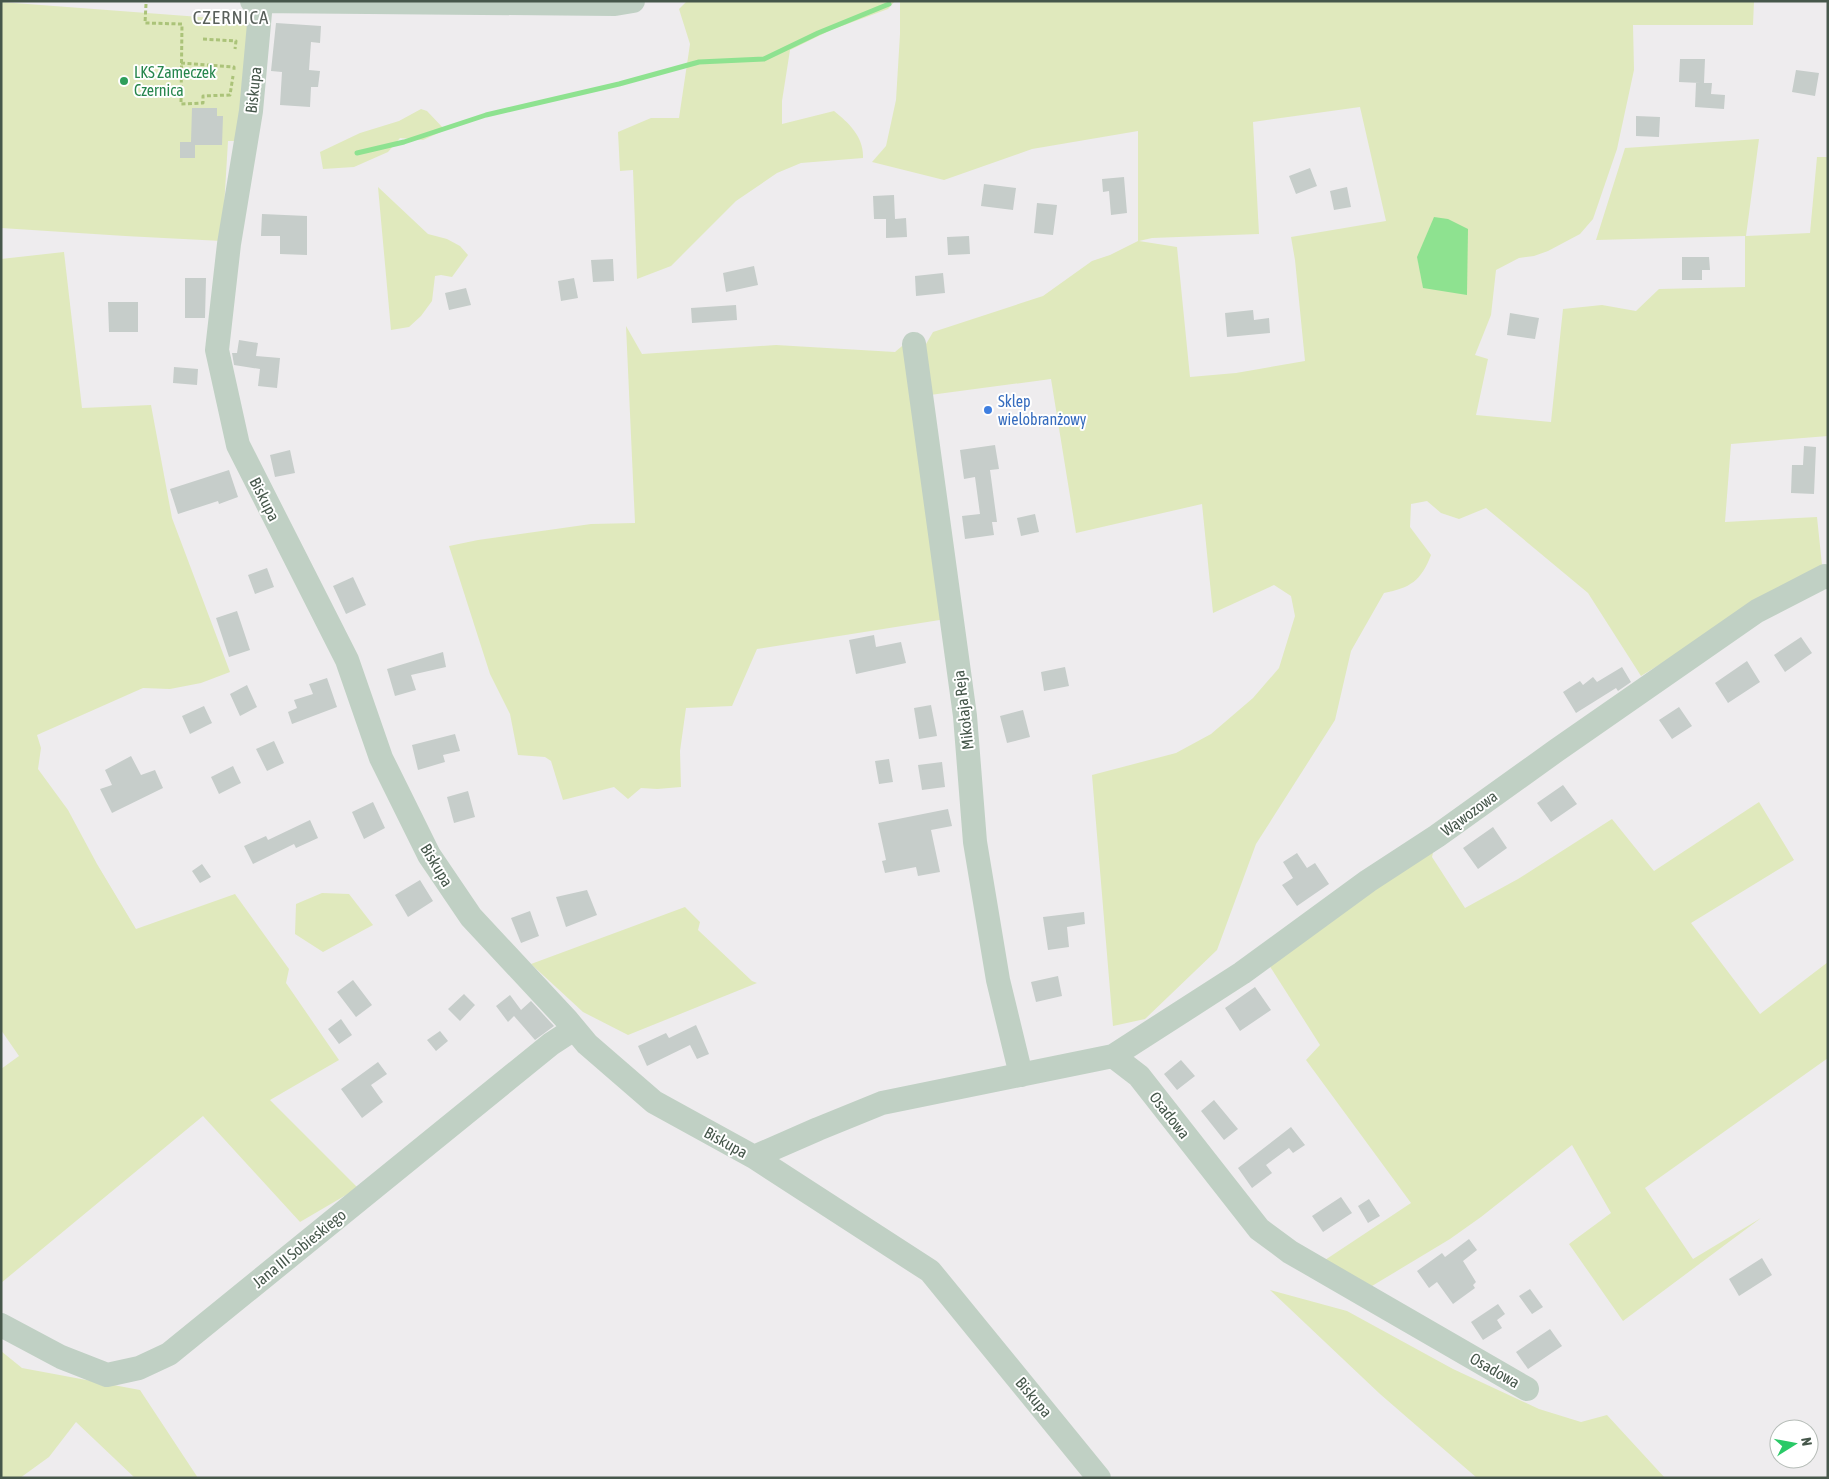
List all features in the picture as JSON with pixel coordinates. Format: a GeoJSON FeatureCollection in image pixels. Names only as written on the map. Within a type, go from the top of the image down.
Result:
{"type":"FeatureCollection","features":[{"type":"Feature","properties":{"kind":"street"},"geometry":{"type":"LineString","coordinates":[[256,2],[615,4],[633,1]]}},
{"type":"Feature","properties":{"kind":"street","name":"Biskupa"},"geometry":{"type":"LineString","coordinates":[[256,2],[251,112],[229,244],[217,350],[238,445],[347,660],[381,758],[429,855],[471,917],[587,1044],[654,1102],[754,1158],[930,1270],[1099,1478]]}},
{"type":"Feature","properties":{"kind":"street","name":"Mikołaja Reja"},"geometry":{"type":"LineString","coordinates":[[914,344],[965,716],[975,842],[998,980],[1021,1075]]}},
{"type":"Feature","properties":{"kind":"street","name":"Wąwozowa"},"geometry":{"type":"LineString","coordinates":[[1113,1056],[1242,973],[1368,881],[1437,836],[1565,744],[1757,611],[1826,576],[1828,577]]}},
{"type":"Feature","properties":{"kind":"street","name":"Jana III Sobieskiego"},"geometry":{"type":"LineString","coordinates":[[1,1325],[61,1357],[107,1375],[139,1368],[169,1354],[551,1044],[574,1029]]}},
{"type":"Feature","properties":{"kind":"street"},"geometry":{"type":"LineString","coordinates":[[754,1158],[882,1103],[1113,1056]]}},
{"type":"Feature","properties":{"kind":"street","name":"Osadowa"},"geometry":{"type":"LineString","coordinates":[[1113,1056],[1139,1076],[1259,1229],[1298,1256],[1527,1389]]}},
{"type":"Feature","properties":{"kind":"path"},"geometry":{"type":"LineString","coordinates":[[146,4],[145,22],[182,24],[181,104],[203,103],[203,96],[230,95],[235,58]]}},
{"type":"Feature","properties":{"kind":"path"},"geometry":{"type":"LineString","coordinates":[[203,39],[236,41],[235,50]]}},
{"type":"Feature","properties":{"kind":"path"},"geometry":{"type":"LineString","coordinates":[[182,63],[234,67]]}},
{"type":"Feature","properties":{"kind":"shaded area"},"geometry":{"type":"Polygon","coordinates":[[[687,1],[895,1],[888,9],[831,30],[790,50],[782,101],[782,124],[834,111],[845,120],[858,137],[863,150],[863,158],[801,163],[777,173],[736,201],[671,266],[637,279],[633,170],[620,171],[618,132],[651,118],[679,118],[690,44],[679,9],[687,1]]]}},
{"type":"Feature","properties":{"kind":"shaded area"},"geometry":{"type":"Polygon","coordinates":[[[900,1],[1754,1],[1753,25],[1633,25],[1634,70],[1617,149],[1593,219],[1580,234],[1548,251],[1534,256],[1519,258],[1496,270],[1491,315],[1475,355],[1488,359],[1476,415],[1551,422],[1563,309],[1602,305],[1636,311],[1659,289],[1745,287],[1745,236],[1596,240],[1625,148],[1759,139],[1746,236],[1810,233],[1817,157],[1828,157],[1828,436],[1731,444],[1725,522],[1817,517],[1822,565],[1641,676],[1588,593],[1486,508],[1459,519],[1441,513],[1427,501],[1411,504],[1410,527],[1431,555],[1423,571],[1414,582],[1401,589],[1384,593],[1351,651],[1335,720],[1256,844],[1217,950],[1145,1019],[1113,1026],[1092,775],[1176,753],[1211,734],[1253,698],[1279,668],[1295,616],[1291,596],[1274,585],[1213,613],[1202,504],[1076,533],[1051,379],[930,395],[922,351],[933,332],[1043,296],[1092,261],[1110,255],[1138,241],[1138,131],[1032,149],[944,180],[872,162],[886,146],[896,100],[900,1]],[[1360,107],[1253,122],[1259,234],[1152,238],[1139,241],[1177,247],[1190,377],[1236,373],[1305,361],[1291,237],[1386,221],[1360,107]]]}},
{"type":"Feature","properties":{"kind":"shaded area","name":"LKS Zameczek Czernica"},"geometry":{"type":"Polygon","coordinates":[[[1,2],[253,21],[240,141],[228,141],[222,241],[1,228],[1,2]]]}},
{"type":"Feature","properties":{"kind":"shaded area"},"geometry":{"type":"Polygon","coordinates":[[[421,109],[427,111],[445,130],[423,140],[400,138],[388,152],[354,167],[323,169],[320,152],[360,133],[399,121],[421,109]]]}},
{"type":"Feature","properties":{"kind":"shaded area"},"geometry":{"type":"Polygon","coordinates":[[[378,187],[428,234],[447,239],[460,246],[468,255],[452,277],[435,276],[432,301],[421,316],[409,327],[391,330],[378,187]]]}},
{"type":"Feature","properties":{"kind":"shaded area"},"geometry":{"type":"Polygon","coordinates":[[[1434,217],[1448,219],[1468,229],[1467,295],[1423,288],[1417,257],[1434,217]]]}},
{"type":"Feature","properties":{"kind":"shaded area"},"geometry":{"type":"Polygon","coordinates":[[[64,252],[82,408],[151,405],[172,518],[230,672],[201,683],[170,689],[143,688],[37,735],[41,748],[38,769],[68,810],[97,864],[136,929],[235,894],[289,969],[286,983],[339,1060],[270,1100],[358,1188],[300,1222],[203,1116],[1,1283],[1,1069],[19,1056],[1,1030],[1,259],[64,252]]]}},
{"type":"Feature","properties":{"kind":"shaded area"},"geometry":{"type":"Polygon","coordinates":[[[626,326],[642,354],[776,345],[895,352],[908,341],[946,619],[757,649],[732,706],[686,708],[680,751],[681,787],[641,788],[628,799],[614,787],[563,800],[551,761],[545,757],[518,755],[510,714],[490,674],[449,546],[591,524],[635,523],[626,326]]]}},
{"type":"Feature","properties":{"kind":"shaded area"},"geometry":{"type":"Polygon","coordinates":[[[1759,802],[1794,860],[1691,923],[1760,1014],[1828,962],[1828,1058],[1645,1188],[1693,1259],[1761,1218],[1623,1321],[1569,1244],[1611,1213],[1572,1145],[1450,1239],[1372,1286],[1325,1260],[1411,1203],[1306,1060],[1320,1045],[1269,965],[1437,836],[1432,857],[1465,908],[1518,879],[1612,819],[1654,871],[1759,802]]]}},
{"type":"Feature","properties":{"kind":"shaded area"},"geometry":{"type":"Polygon","coordinates":[[[322,893],[349,894],[373,925],[323,952],[295,934],[296,904],[322,893]]]}},
{"type":"Feature","properties":{"kind":"shaded area"},"geometry":{"type":"Polygon","coordinates":[[[685,907],[700,922],[698,930],[752,981],[757,983],[628,1035],[583,1012],[531,964],[685,907]]]}},
{"type":"Feature","properties":{"kind":"shaded area"},"geometry":{"type":"Polygon","coordinates":[[[1270,1290],[1347,1311],[1453,1369],[1539,1409],[1581,1422],[1607,1415],[1665,1478],[1477,1478],[1380,1394],[1270,1290]]]}},
{"type":"Feature","properties":{"kind":"shaded area"},"geometry":{"type":"Polygon","coordinates":[[[1,1351],[22,1368],[140,1390],[198,1478],[135,1478],[76,1422],[49,1457],[20,1478],[1,1478],[1,1351]]]}},
{"type":"Feature","properties":{"kind":"building"},"geometry":{"type":"Polygon","coordinates":[[[276,23],[321,26],[320,43],[311,42],[309,70],[320,71],[318,87],[311,87],[310,107],[280,105],[282,72],[271,71],[276,23]]]}},
{"type":"Feature","properties":{"kind":"building"},"geometry":{"type":"Polygon","coordinates":[[[1680,59],[1705,59],[1704,83],[1712,83],[1711,94],[1725,95],[1724,109],[1695,107],[1696,83],[1700,83],[1679,82],[1680,59]]]}},
{"type":"Feature","properties":{"kind":"building"},"geometry":{"type":"Polygon","coordinates":[[[1796,70],[1819,73],[1815,96],[1792,92],[1796,70]]]}},
{"type":"Feature","properties":{"kind":"building","name":"LKS Zameczek Czernica"},"geometry":{"type":"Polygon","coordinates":[[[192,108],[217,108],[217,116],[223,116],[222,145],[195,145],[195,158],[180,158],[180,142],[191,142],[192,108]]]}},
{"type":"Feature","properties":{"kind":"building"},"geometry":{"type":"Polygon","coordinates":[[[1636,116],[1660,117],[1659,137],[1636,136],[1636,116]]]}},
{"type":"Feature","properties":{"kind":"building"},"geometry":{"type":"Polygon","coordinates":[[[1310,168],[1317,186],[1296,194],[1289,176],[1310,168]]]}},
{"type":"Feature","properties":{"kind":"building"},"geometry":{"type":"Polygon","coordinates":[[[1124,177],[1127,213],[1111,215],[1109,191],[1103,192],[1102,179],[1124,177]]]}},
{"type":"Feature","properties":{"kind":"building"},"geometry":{"type":"Polygon","coordinates":[[[984,184],[1016,188],[1013,210],[981,206],[984,184]]]}},
{"type":"Feature","properties":{"kind":"building"},"geometry":{"type":"Polygon","coordinates":[[[1347,187],[1351,207],[1334,210],[1330,191],[1347,187]]]}},
{"type":"Feature","properties":{"kind":"building"},"geometry":{"type":"Polygon","coordinates":[[[894,195],[895,219],[906,218],[907,237],[886,238],[886,219],[874,219],[873,196],[894,195]]]}},
{"type":"Feature","properties":{"kind":"building"},"geometry":{"type":"Polygon","coordinates":[[[1037,203],[1057,205],[1053,235],[1034,233],[1037,203]]]}},
{"type":"Feature","properties":{"kind":"building"},"geometry":{"type":"Polygon","coordinates":[[[262,214],[307,216],[307,255],[280,254],[280,236],[261,236],[262,214]]]}},
{"type":"Feature","properties":{"kind":"building"},"geometry":{"type":"Polygon","coordinates":[[[969,236],[970,254],[948,255],[947,237],[969,236]]]}},
{"type":"Feature","properties":{"kind":"building"},"geometry":{"type":"Polygon","coordinates":[[[1682,257],[1709,257],[1710,270],[1702,270],[1702,280],[1682,280],[1682,257]]]}},
{"type":"Feature","properties":{"kind":"building"},"geometry":{"type":"Polygon","coordinates":[[[613,259],[614,281],[593,282],[591,260],[613,259]]]}},
{"type":"Feature","properties":{"kind":"building"},"geometry":{"type":"Polygon","coordinates":[[[754,266],[758,285],[726,292],[723,273],[754,266]]]}},
{"type":"Feature","properties":{"kind":"building"},"geometry":{"type":"Polygon","coordinates":[[[943,273],[945,293],[916,296],[915,276],[943,273]]]}},
{"type":"Feature","properties":{"kind":"building"},"geometry":{"type":"Polygon","coordinates":[[[185,278],[206,278],[205,318],[185,318],[185,278]]]}},
{"type":"Feature","properties":{"kind":"building"},"geometry":{"type":"Polygon","coordinates":[[[574,278],[578,298],[561,301],[558,281],[574,278]]]}},
{"type":"Feature","properties":{"kind":"building"},"geometry":{"type":"Polygon","coordinates":[[[466,288],[471,305],[449,310],[445,293],[466,288]]]}},
{"type":"Feature","properties":{"kind":"building"},"geometry":{"type":"Polygon","coordinates":[[[108,302],[138,302],[138,332],[109,332],[108,302]]]}},
{"type":"Feature","properties":{"kind":"building"},"geometry":{"type":"Polygon","coordinates":[[[736,305],[737,320],[692,323],[691,308],[736,305]]]}},
{"type":"Feature","properties":{"kind":"building"},"geometry":{"type":"Polygon","coordinates":[[[1253,310],[1254,320],[1269,318],[1270,333],[1227,337],[1225,313],[1253,310]]]}},
{"type":"Feature","properties":{"kind":"building"},"geometry":{"type":"Polygon","coordinates":[[[1510,313],[1539,318],[1535,339],[1507,335],[1510,313]]]}},
{"type":"Feature","properties":{"kind":"building"},"geometry":{"type":"Polygon","coordinates":[[[239,340],[258,343],[256,356],[280,358],[277,388],[258,386],[260,369],[234,365],[232,353],[237,353],[239,340]]]}},
{"type":"Feature","properties":{"kind":"building"},"geometry":{"type":"Polygon","coordinates":[[[174,367],[198,369],[197,385],[173,383],[174,367]]]}},
{"type":"Feature","properties":{"kind":"building"},"geometry":{"type":"Polygon","coordinates":[[[995,445],[999,469],[990,470],[997,522],[992,522],[994,535],[965,539],[962,516],[980,514],[975,477],[964,479],[960,450],[995,445]]]}},
{"type":"Feature","properties":{"kind":"building"},"geometry":{"type":"Polygon","coordinates":[[[1804,446],[1816,447],[1814,494],[1791,493],[1792,465],[1803,465],[1804,446]]]}},
{"type":"Feature","properties":{"kind":"building"},"geometry":{"type":"Polygon","coordinates":[[[290,450],[295,473],[275,477],[270,455],[290,450]]]}},
{"type":"Feature","properties":{"kind":"building"},"geometry":{"type":"Polygon","coordinates":[[[229,470],[238,497],[219,504],[218,501],[178,514],[170,489],[229,470]]]}},
{"type":"Feature","properties":{"kind":"building"},"geometry":{"type":"Polygon","coordinates":[[[1035,514],[1039,532],[1021,536],[1017,518],[1035,514]]]}},
{"type":"Feature","properties":{"kind":"building"},"geometry":{"type":"Polygon","coordinates":[[[267,568],[274,587],[255,594],[248,575],[267,568]]]}},
{"type":"Feature","properties":{"kind":"building"},"geometry":{"type":"Polygon","coordinates":[[[353,577],[366,605],[346,614],[333,586],[353,577]]]}},
{"type":"Feature","properties":{"kind":"building"},"geometry":{"type":"Polygon","coordinates":[[[237,611],[250,650],[229,657],[216,618],[237,611]]]}},
{"type":"Feature","properties":{"kind":"building"},"geometry":{"type":"Polygon","coordinates":[[[874,635],[876,647],[901,642],[906,663],[856,674],[849,640],[874,635]]]}},
{"type":"Feature","properties":{"kind":"building"},"geometry":{"type":"Polygon","coordinates":[[[1801,637],[1812,653],[1785,672],[1774,655],[1801,637]]]}},
{"type":"Feature","properties":{"kind":"building"},"geometry":{"type":"Polygon","coordinates":[[[443,652],[446,667],[411,675],[416,690],[395,696],[387,669],[443,652]]]}},
{"type":"Feature","properties":{"kind":"building"},"geometry":{"type":"Polygon","coordinates":[[[1747,661],[1760,682],[1728,703],[1715,683],[1747,661]]]}},
{"type":"Feature","properties":{"kind":"building"},"geometry":{"type":"Polygon","coordinates":[[[1065,667],[1069,686],[1044,691],[1041,672],[1065,667]]]}},
{"type":"Feature","properties":{"kind":"building"},"geometry":{"type":"Polygon","coordinates":[[[1622,667],[1631,682],[1618,691],[1616,688],[1576,713],[1563,692],[1580,681],[1583,685],[1593,677],[1597,682],[1622,667]]]}},
{"type":"Feature","properties":{"kind":"building"},"geometry":{"type":"Polygon","coordinates":[[[327,678],[337,707],[292,724],[288,712],[297,708],[294,700],[313,694],[309,684],[327,678]]]}},
{"type":"Feature","properties":{"kind":"building"},"geometry":{"type":"Polygon","coordinates":[[[247,685],[257,707],[240,716],[230,694],[247,685]]]}},
{"type":"Feature","properties":{"kind":"building"},"geometry":{"type":"Polygon","coordinates":[[[931,705],[937,736],[919,739],[914,708],[931,705]]]}},
{"type":"Feature","properties":{"kind":"building"},"geometry":{"type":"Polygon","coordinates":[[[204,706],[212,723],[190,734],[182,716],[204,706]]]}},
{"type":"Feature","properties":{"kind":"building"},"geometry":{"type":"Polygon","coordinates":[[[1679,707],[1692,726],[1672,739],[1659,720],[1679,707]]]}},
{"type":"Feature","properties":{"kind":"building"},"geometry":{"type":"Polygon","coordinates":[[[1023,710],[1030,737],[1007,743],[1000,716],[1023,710]]]}},
{"type":"Feature","properties":{"kind":"building"},"geometry":{"type":"Polygon","coordinates":[[[455,734],[460,751],[443,755],[445,762],[418,770],[412,745],[455,734]]]}},
{"type":"Feature","properties":{"kind":"building"},"geometry":{"type":"Polygon","coordinates":[[[274,741],[284,763],[267,771],[256,749],[274,741]]]}},
{"type":"Feature","properties":{"kind":"building"},"geometry":{"type":"Polygon","coordinates":[[[131,756],[141,775],[155,770],[163,788],[112,813],[100,789],[112,785],[105,770],[131,756]]]}},
{"type":"Feature","properties":{"kind":"building"},"geometry":{"type":"Polygon","coordinates":[[[889,759],[893,782],[879,784],[875,761],[889,759]]]}},
{"type":"Feature","properties":{"kind":"building"},"geometry":{"type":"Polygon","coordinates":[[[942,762],[945,787],[922,790],[918,765],[942,762]]]}},
{"type":"Feature","properties":{"kind":"building"},"geometry":{"type":"Polygon","coordinates":[[[233,766],[241,783],[219,794],[211,777],[233,766]]]}},
{"type":"Feature","properties":{"kind":"building"},"geometry":{"type":"Polygon","coordinates":[[[1563,785],[1577,804],[1551,822],[1537,803],[1563,785]]]}},
{"type":"Feature","properties":{"kind":"building"},"geometry":{"type":"Polygon","coordinates":[[[468,791],[475,817],[454,823],[447,797],[468,791]]]}},
{"type":"Feature","properties":{"kind":"building"},"geometry":{"type":"Polygon","coordinates":[[[373,802],[385,828],[364,839],[352,812],[373,802]]]}},
{"type":"Feature","properties":{"kind":"building"},"geometry":{"type":"Polygon","coordinates":[[[948,809],[952,826],[931,830],[940,872],[918,876],[916,867],[885,873],[882,861],[886,860],[878,823],[948,809]]]}},
{"type":"Feature","properties":{"kind":"building"},"geometry":{"type":"Polygon","coordinates":[[[310,820],[318,838],[296,848],[294,844],[253,864],[244,846],[266,836],[268,840],[310,820]]]}},
{"type":"Feature","properties":{"kind":"building"},"geometry":{"type":"Polygon","coordinates":[[[1493,827],[1507,848],[1478,869],[1463,848],[1493,827]]]}},
{"type":"Feature","properties":{"kind":"building"},"geometry":{"type":"Polygon","coordinates":[[[1297,853],[1307,868],[1315,863],[1329,884],[1297,906],[1282,885],[1293,878],[1283,862],[1297,853]]]}},
{"type":"Feature","properties":{"kind":"building"},"geometry":{"type":"Polygon","coordinates":[[[202,864],[211,877],[200,883],[192,871],[202,864]]]}},
{"type":"Feature","properties":{"kind":"building"},"geometry":{"type":"Polygon","coordinates":[[[420,880],[433,901],[408,917],[395,895],[420,880]]]}},
{"type":"Feature","properties":{"kind":"building"},"geometry":{"type":"Polygon","coordinates":[[[587,890],[597,915],[566,927],[556,897],[587,890]]]}},
{"type":"Feature","properties":{"kind":"building"},"geometry":{"type":"Polygon","coordinates":[[[530,911],[539,936],[521,943],[511,918],[530,911]]]}},
{"type":"Feature","properties":{"kind":"building"},"geometry":{"type":"Polygon","coordinates":[[[1084,912],[1085,924],[1067,927],[1069,947],[1048,950],[1043,917],[1084,912]]]}},
{"type":"Feature","properties":{"kind":"building"},"geometry":{"type":"Polygon","coordinates":[[[1058,976],[1062,996],[1036,1002],[1031,982],[1058,976]]]}},
{"type":"Feature","properties":{"kind":"building"},"geometry":{"type":"Polygon","coordinates":[[[353,980],[372,1005],[356,1017],[337,992],[353,980]]]}},
{"type":"Feature","properties":{"kind":"building"},"geometry":{"type":"Polygon","coordinates":[[[1255,987],[1271,1010],[1240,1031],[1225,1008],[1255,987]]]}},
{"type":"Feature","properties":{"kind":"building"},"geometry":{"type":"Polygon","coordinates":[[[464,994],[475,1005],[460,1021],[448,1009],[464,994]]]}},
{"type":"Feature","properties":{"kind":"building"},"geometry":{"type":"Polygon","coordinates":[[[510,995],[521,1010],[531,1001],[554,1026],[535,1040],[514,1016],[508,1022],[496,1006],[510,995]]]}},
{"type":"Feature","properties":{"kind":"building"},"geometry":{"type":"Polygon","coordinates":[[[341,1019],[352,1035],[339,1044],[328,1029],[341,1019]]]}},
{"type":"Feature","properties":{"kind":"building"},"geometry":{"type":"Polygon","coordinates":[[[696,1025],[709,1054],[697,1059],[690,1045],[647,1066],[638,1046],[666,1033],[669,1038],[696,1025]]]}},
{"type":"Feature","properties":{"kind":"building"},"geometry":{"type":"Polygon","coordinates":[[[440,1031],[448,1041],[436,1051],[427,1040],[440,1031]]]}},
{"type":"Feature","properties":{"kind":"building"},"geometry":{"type":"Polygon","coordinates":[[[1181,1060],[1195,1076],[1177,1090],[1164,1074],[1181,1060]]]}},
{"type":"Feature","properties":{"kind":"building"},"geometry":{"type":"Polygon","coordinates":[[[378,1062],[387,1074],[371,1085],[383,1102],[362,1118],[341,1089],[378,1062]]]}},
{"type":"Feature","properties":{"kind":"building"},"geometry":{"type":"Polygon","coordinates":[[[1214,1100],[1238,1129],[1224,1140],[1201,1111],[1214,1100]]]}},
{"type":"Feature","properties":{"kind":"building"},"geometry":{"type":"Polygon","coordinates":[[[1291,1127],[1305,1145],[1293,1153],[1289,1148],[1266,1165],[1272,1173],[1252,1188],[1238,1168],[1291,1127]]]}},
{"type":"Feature","properties":{"kind":"building"},"geometry":{"type":"Polygon","coordinates":[[[1341,1197],[1352,1213],[1323,1232],[1312,1216],[1341,1197]]]}},
{"type":"Feature","properties":{"kind":"building"},"geometry":{"type":"Polygon","coordinates":[[[1369,1199],[1380,1216],[1368,1223],[1358,1206],[1369,1199]]]}},
{"type":"Feature","properties":{"kind":"building"},"geometry":{"type":"Polygon","coordinates":[[[1469,1239],[1477,1250],[1463,1261],[1476,1282],[1473,1285],[1475,1288],[1453,1304],[1437,1282],[1429,1288],[1417,1271],[1442,1253],[1445,1257],[1469,1239]]]}},
{"type":"Feature","properties":{"kind":"building"},"geometry":{"type":"Polygon","coordinates":[[[1762,1258],[1772,1275],[1739,1296],[1729,1279],[1762,1258]]]}},
{"type":"Feature","properties":{"kind":"building"},"geometry":{"type":"Polygon","coordinates":[[[1530,1289],[1543,1307],[1532,1314],[1519,1296],[1530,1289]]]}},
{"type":"Feature","properties":{"kind":"building"},"geometry":{"type":"Polygon","coordinates":[[[1498,1304],[1505,1314],[1497,1320],[1502,1328],[1483,1340],[1471,1322],[1498,1304]]]}},
{"type":"Feature","properties":{"kind":"building"},"geometry":{"type":"Polygon","coordinates":[[[1550,1329],[1562,1346],[1528,1369],[1516,1352],[1550,1329]]]}},
{"type":"Feature","properties":{"kind":"waterway"},"geometry":{"type":"LineString","coordinates":[[357,153],[404,142],[486,115],[619,84],[699,62],[764,59],[818,33],[889,4]]}},
{"type":"Feature","properties":{"kind":"place","name":"LKS Zameczek Czernica"},"geometry":{"type":"Point","coordinates":[124,81]}},
{"type":"Feature","properties":{"kind":"place","name":"Sklep wielobranżowy"},"geometry":{"type":"Point","coordinates":[988,410]}},
{"type":"Feature","properties":{"kind":"district","name":"CZERNICA"},"geometry":{"type":"Point","coordinates":[231,17]}}]}
